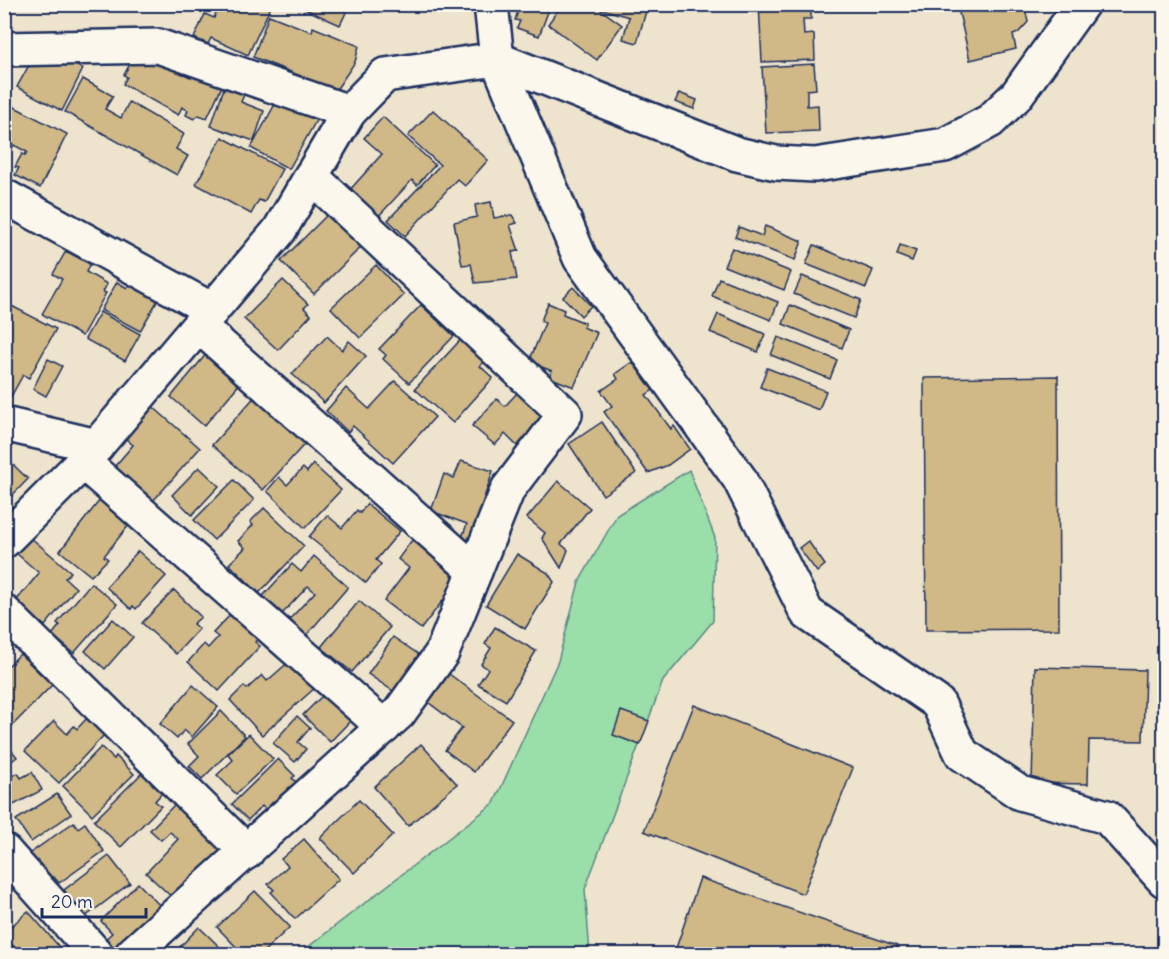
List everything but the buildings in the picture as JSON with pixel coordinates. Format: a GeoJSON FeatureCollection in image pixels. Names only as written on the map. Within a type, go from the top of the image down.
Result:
{"type":"FeatureCollection","features":[{"type":"Feature","properties":{"kind":"street"},"geometry":{"type":"LineString","coordinates":[[491,4],[497,59],[580,258],[739,478],[807,613],[938,703],[962,754],[1020,793],[1107,817],[1164,880]]}},
{"type":"Feature","properties":{"kind":"street"},"geometry":{"type":"LineString","coordinates":[[4,541],[90,454],[279,231],[349,112],[385,75],[497,59],[737,154],[776,163],[815,165],[945,145],[990,121],[1016,96],[1082,4]]}},
{"type":"Feature","properties":{"kind":"street"},"geometry":{"type":"LineString","coordinates":[[4,49],[158,46],[349,112]]}},
{"type":"Feature","properties":{"kind":"street"},"geometry":{"type":"LineString","coordinates":[[132,954],[399,714],[442,653],[508,489],[565,414],[311,176]]}},
{"type":"Feature","properties":{"kind":"street"},"geometry":{"type":"LineString","coordinates":[[4,196],[205,318],[475,571]]}},
{"type":"Feature","properties":{"kind":"street"},"geometry":{"type":"LineString","coordinates":[[4,424],[90,454],[384,728]]}},
{"type":"Feature","properties":{"kind":"street"},"geometry":{"type":"LineString","coordinates":[[4,612],[247,852]]}},
{"type":"Feature","properties":{"kind":"street"},"geometry":{"type":"LineString","coordinates":[[4,850],[96,954]]}},
{"type":"Feature","properties":{"kind":"green space"},"geometry":{"type":"Polygon","coordinates":[[[689,470],[715,538],[713,621],[663,681],[585,889],[590,954],[299,954],[494,803],[558,661],[579,582],[617,515],[689,470]]]}}]}
